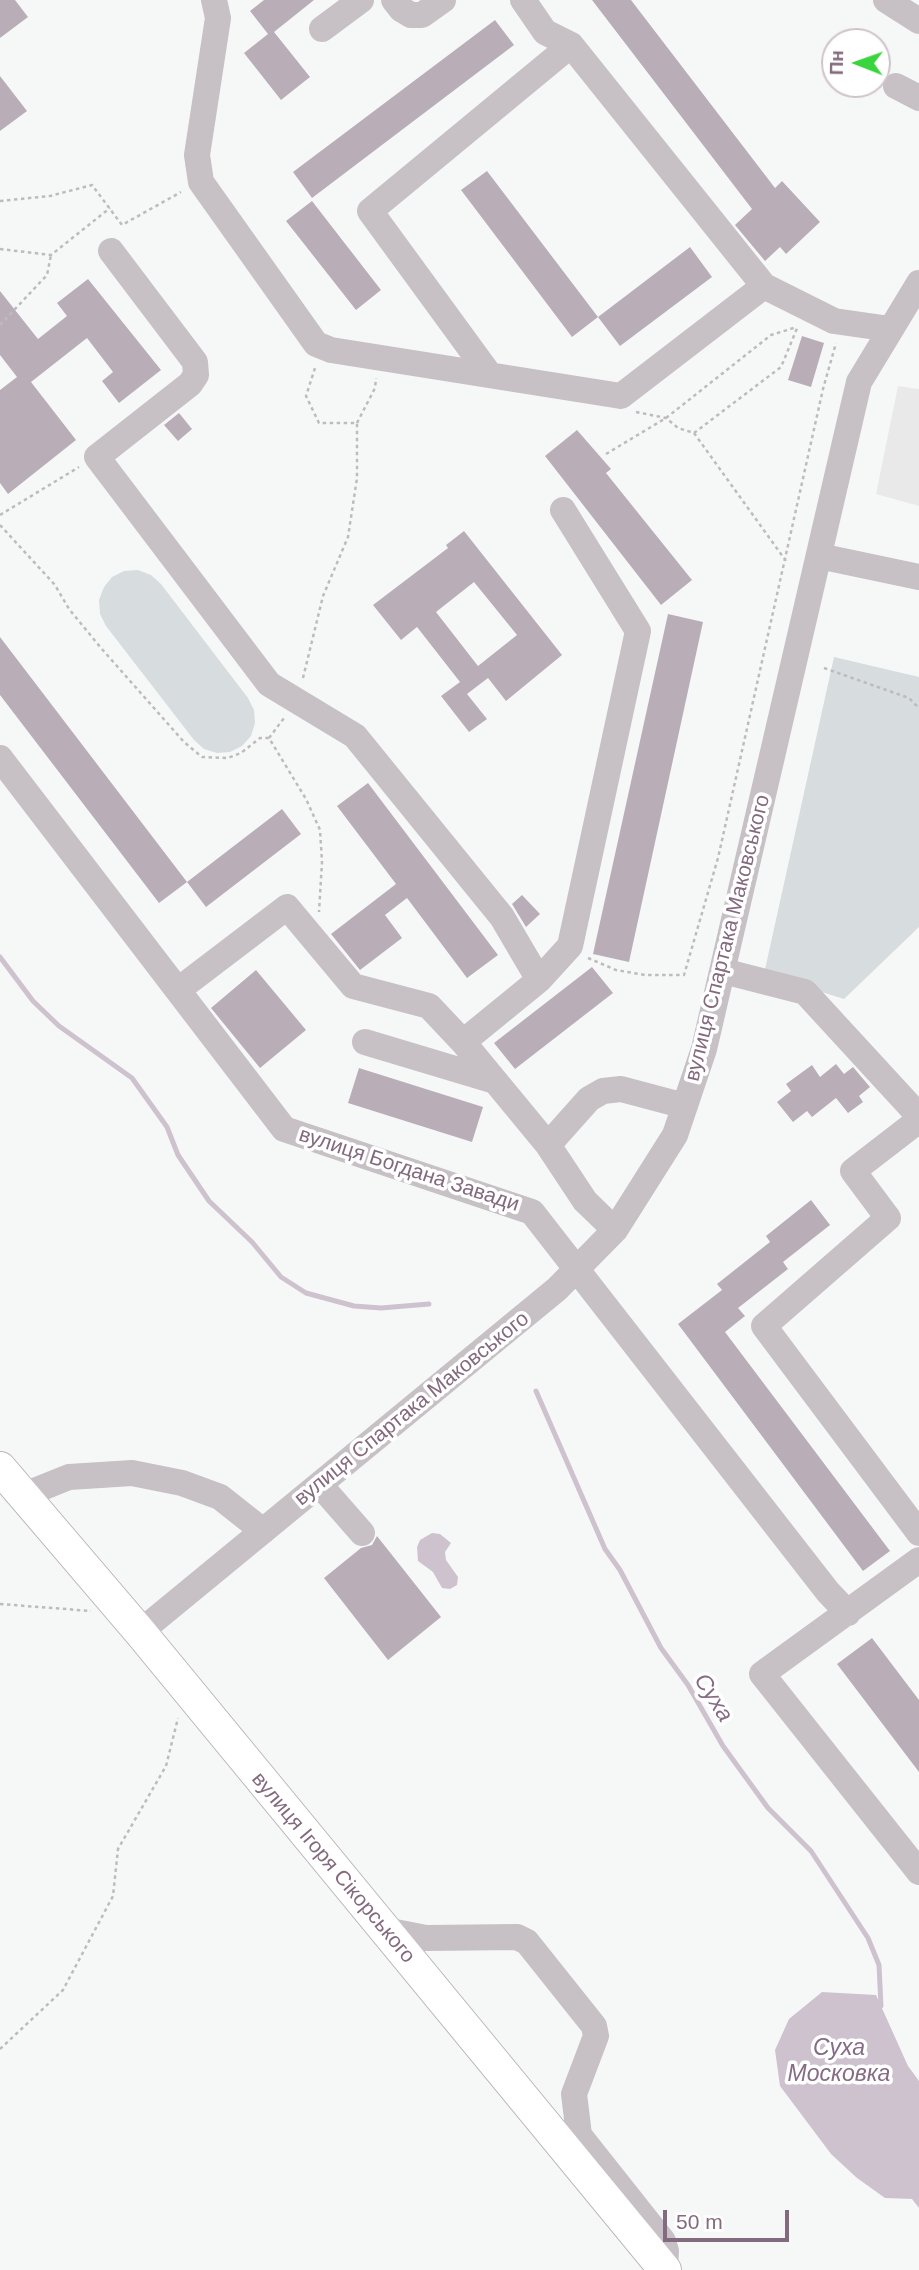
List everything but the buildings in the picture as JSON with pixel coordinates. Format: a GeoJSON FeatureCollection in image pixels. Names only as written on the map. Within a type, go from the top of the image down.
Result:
{"type":"FeatureCollection","features":[{"type":"Feature","properties":{"kind":"main road","name":"вулиця Ігоря Сікорського"},"geometry":{"type":"LineString","coordinates":[[0,1468],[132,1623],[665,2270]]}},
{"type":"Feature","properties":{"kind":"street"},"geometry":{"type":"LineString","coordinates":[[214,0],[218,18],[197,155],[201,182],[316,344],[331,350],[621,396],[764,286]]}},
{"type":"Feature","properties":{"kind":"street"},"geometry":{"type":"LineString","coordinates":[[322,29],[361,0]]}},
{"type":"Feature","properties":{"kind":"street"},"geometry":{"type":"LineString","coordinates":[[394,0],[401,9],[411,15],[422,15],[443,0]]}},
{"type":"Feature","properties":{"kind":"street"},"geometry":{"type":"LineString","coordinates":[[523,0],[545,32],[571,45],[764,286],[834,321],[890,330]]}},
{"type":"Feature","properties":{"kind":"street"},"geometry":{"type":"LineString","coordinates":[[886,0],[919,21]]}},
{"type":"Feature","properties":{"kind":"street"},"geometry":{"type":"LineString","coordinates":[[489,374],[370,211],[571,45]]}},
{"type":"Feature","properties":{"kind":"street"},"geometry":{"type":"LineString","coordinates":[[111,251],[195,362],[196,375],[190,384],[97,457],[269,684],[355,736],[502,917],[539,981]]}},
{"type":"Feature","properties":{"kind":"street","name":"вулиця Спартака Маковського"},"geometry":{"type":"LineString","coordinates":[[132,1623],[263,1531],[577,1270],[615,1230],[675,1135],[705,1049],[859,382],[919,283]]}},
{"type":"Feature","properties":{"kind":"street"},"geometry":{"type":"LineString","coordinates":[[463,1042],[539,981],[569,951],[638,631],[563,510]]}},
{"type":"Feature","properties":{"kind":"street"},"geometry":{"type":"LineString","coordinates":[[818,555],[919,577]]}},
{"type":"Feature","properties":{"kind":"street","name":"вулиця Богдана Завади"},"geometry":{"type":"LineString","coordinates":[[0,758],[284,1129],[532,1212],[828,1592],[848,1613]]}},
{"type":"Feature","properties":{"kind":"street"},"geometry":{"type":"LineString","coordinates":[[178,990],[287,907],[353,986],[429,1006],[463,1042],[548,1145],[585,1200],[615,1230]]}},
{"type":"Feature","properties":{"kind":"street"},"geometry":{"type":"LineString","coordinates":[[723,971],[805,992],[919,1118],[853,1171],[888,1218],[764,1326],[919,1533]]}},
{"type":"Feature","properties":{"kind":"street"},"geometry":{"type":"LineString","coordinates":[[365,1042],[495,1081]]}},
{"type":"Feature","properties":{"kind":"street"},"geometry":{"type":"LineString","coordinates":[[548,1145],[589,1099],[603,1091],[621,1089],[685,1106]]}},
{"type":"Feature","properties":{"kind":"street"},"geometry":{"type":"LineString","coordinates":[[24,1495],[69,1477],[132,1473],[182,1483],[220,1497],[263,1531]]}},
{"type":"Feature","properties":{"kind":"street"},"geometry":{"type":"LineString","coordinates":[[320,1485],[362,1533]]}},
{"type":"Feature","properties":{"kind":"street"},"geometry":{"type":"LineString","coordinates":[[919,1560],[762,1674],[919,1872]]}},
{"type":"Feature","properties":{"kind":"street"},"geometry":{"type":"LineString","coordinates":[[385,1930],[426,1938],[517,1937],[527,1942],[594,2026],[596,2036],[574,2094],[579,2135],[663,2241],[666,2251],[665,2270]]}},
{"type":"Feature","properties":{"kind":"path"},"geometry":{"type":"LineString","coordinates":[[0,201],[76,192],[92,185],[122,225],[181,192],[187,200]]}},
{"type":"Feature","properties":{"kind":"path"},"geometry":{"type":"LineString","coordinates":[[0,325],[47,275],[51,255],[110,208]]}},
{"type":"Feature","properties":{"kind":"path"},"geometry":{"type":"LineString","coordinates":[[0,249],[51,255]]}},
{"type":"Feature","properties":{"kind":"path"},"geometry":{"type":"LineString","coordinates":[[606,454],[666,418],[771,335],[798,326],[807,327]]}},
{"type":"Feature","properties":{"kind":"path"},"geometry":{"type":"LineString","coordinates":[[694,433],[781,367],[798,326]]}},
{"type":"Feature","properties":{"kind":"path"},"geometry":{"type":"LineString","coordinates":[[570,946],[586,957],[615,970],[645,975],[684,975],[718,858],[823,389],[837,344],[827,338]]}},
{"type":"Feature","properties":{"kind":"path"},"geometry":{"type":"LineString","coordinates":[[316,364],[306,396],[319,423],[357,423]]}},
{"type":"Feature","properties":{"kind":"path"},"geometry":{"type":"LineString","coordinates":[[0,525],[55,585],[69,609],[101,648],[184,742],[202,757],[228,758],[241,753],[260,738],[269,737],[297,701],[323,596],[348,537],[355,503],[357,423],[375,388],[377,373]]}},
{"type":"Feature","properties":{"kind":"path"},"geometry":{"type":"LineString","coordinates":[[624,410],[666,418],[678,429],[694,433],[786,561]]}},
{"type":"Feature","properties":{"kind":"path"},"geometry":{"type":"LineString","coordinates":[[0,515],[97,457]]}},
{"type":"Feature","properties":{"kind":"path"},"geometry":{"type":"LineString","coordinates":[[824,668],[909,698],[919,708]]}},
{"type":"Feature","properties":{"kind":"path"},"geometry":{"type":"LineString","coordinates":[[269,737],[306,799],[320,830],[322,862],[319,915]]}},
{"type":"Feature","properties":{"kind":"path"},"geometry":{"type":"LineString","coordinates":[[0,1604],[132,1623]]}},
{"type":"Feature","properties":{"kind":"path"},"geometry":{"type":"LineString","coordinates":[[0,2049],[62,1990],[113,1896],[118,1849],[166,1766],[185,1690]]}},
{"type":"Feature","properties":{"kind":"shaded area"},"geometry":{"type":"Polygon","coordinates":[[[898,386],[919,389],[919,506],[876,494],[898,386]]]}},
{"type":"Feature","properties":{"kind":"shaded area"},"geometry":{"type":"Polygon","coordinates":[[[138,570],[151,575],[161,584],[248,698],[254,710],[255,723],[251,736],[242,746],[230,752],[217,753],[204,749],[194,740],[106,626],[100,614],[99,600],[104,587],[112,577],[124,571],[138,570]]]}},
{"type":"Feature","properties":{"kind":"shaded area"},"geometry":{"type":"Polygon","coordinates":[[[834,657],[919,677],[919,927],[844,999],[764,974],[834,657]]]}},
{"type":"Feature","properties":{"kind":"water"},"geometry":{"type":"Polygon","coordinates":[[[432,1533],[440,1534],[451,1543],[445,1552],[446,1560],[458,1577],[457,1585],[450,1589],[442,1588],[433,1572],[418,1561],[417,1547],[420,1540],[432,1533]]]}},
{"type":"Feature","properties":{"kind":"water","name":"Суха Московка"},"geometry":{"type":"Polygon","coordinates":[[[822,1992],[876,1995],[908,2066],[919,2081],[919,2208],[912,2199],[885,2198],[857,2178],[831,2154],[780,2086],[775,2050],[789,2019],[822,1992]]]}},
{"type":"Feature","properties":{"kind":"waterway","name":"Суха Московка"},"geometry":{"type":"LineString","coordinates":[[0,957],[33,1001],[59,1026],[132,1078],[167,1127],[178,1155],[209,1201],[252,1242],[281,1277],[306,1293],[354,1306],[381,1308],[429,1304]]}},
{"type":"Feature","properties":{"kind":"waterway","name":"Суха"},"geometry":{"type":"LineString","coordinates":[[536,1391],[605,1549],[620,1570],[661,1648],[688,1685],[723,1746],[768,1808],[811,1851],[868,1938],[879,1965],[881,2006]]}}]}
